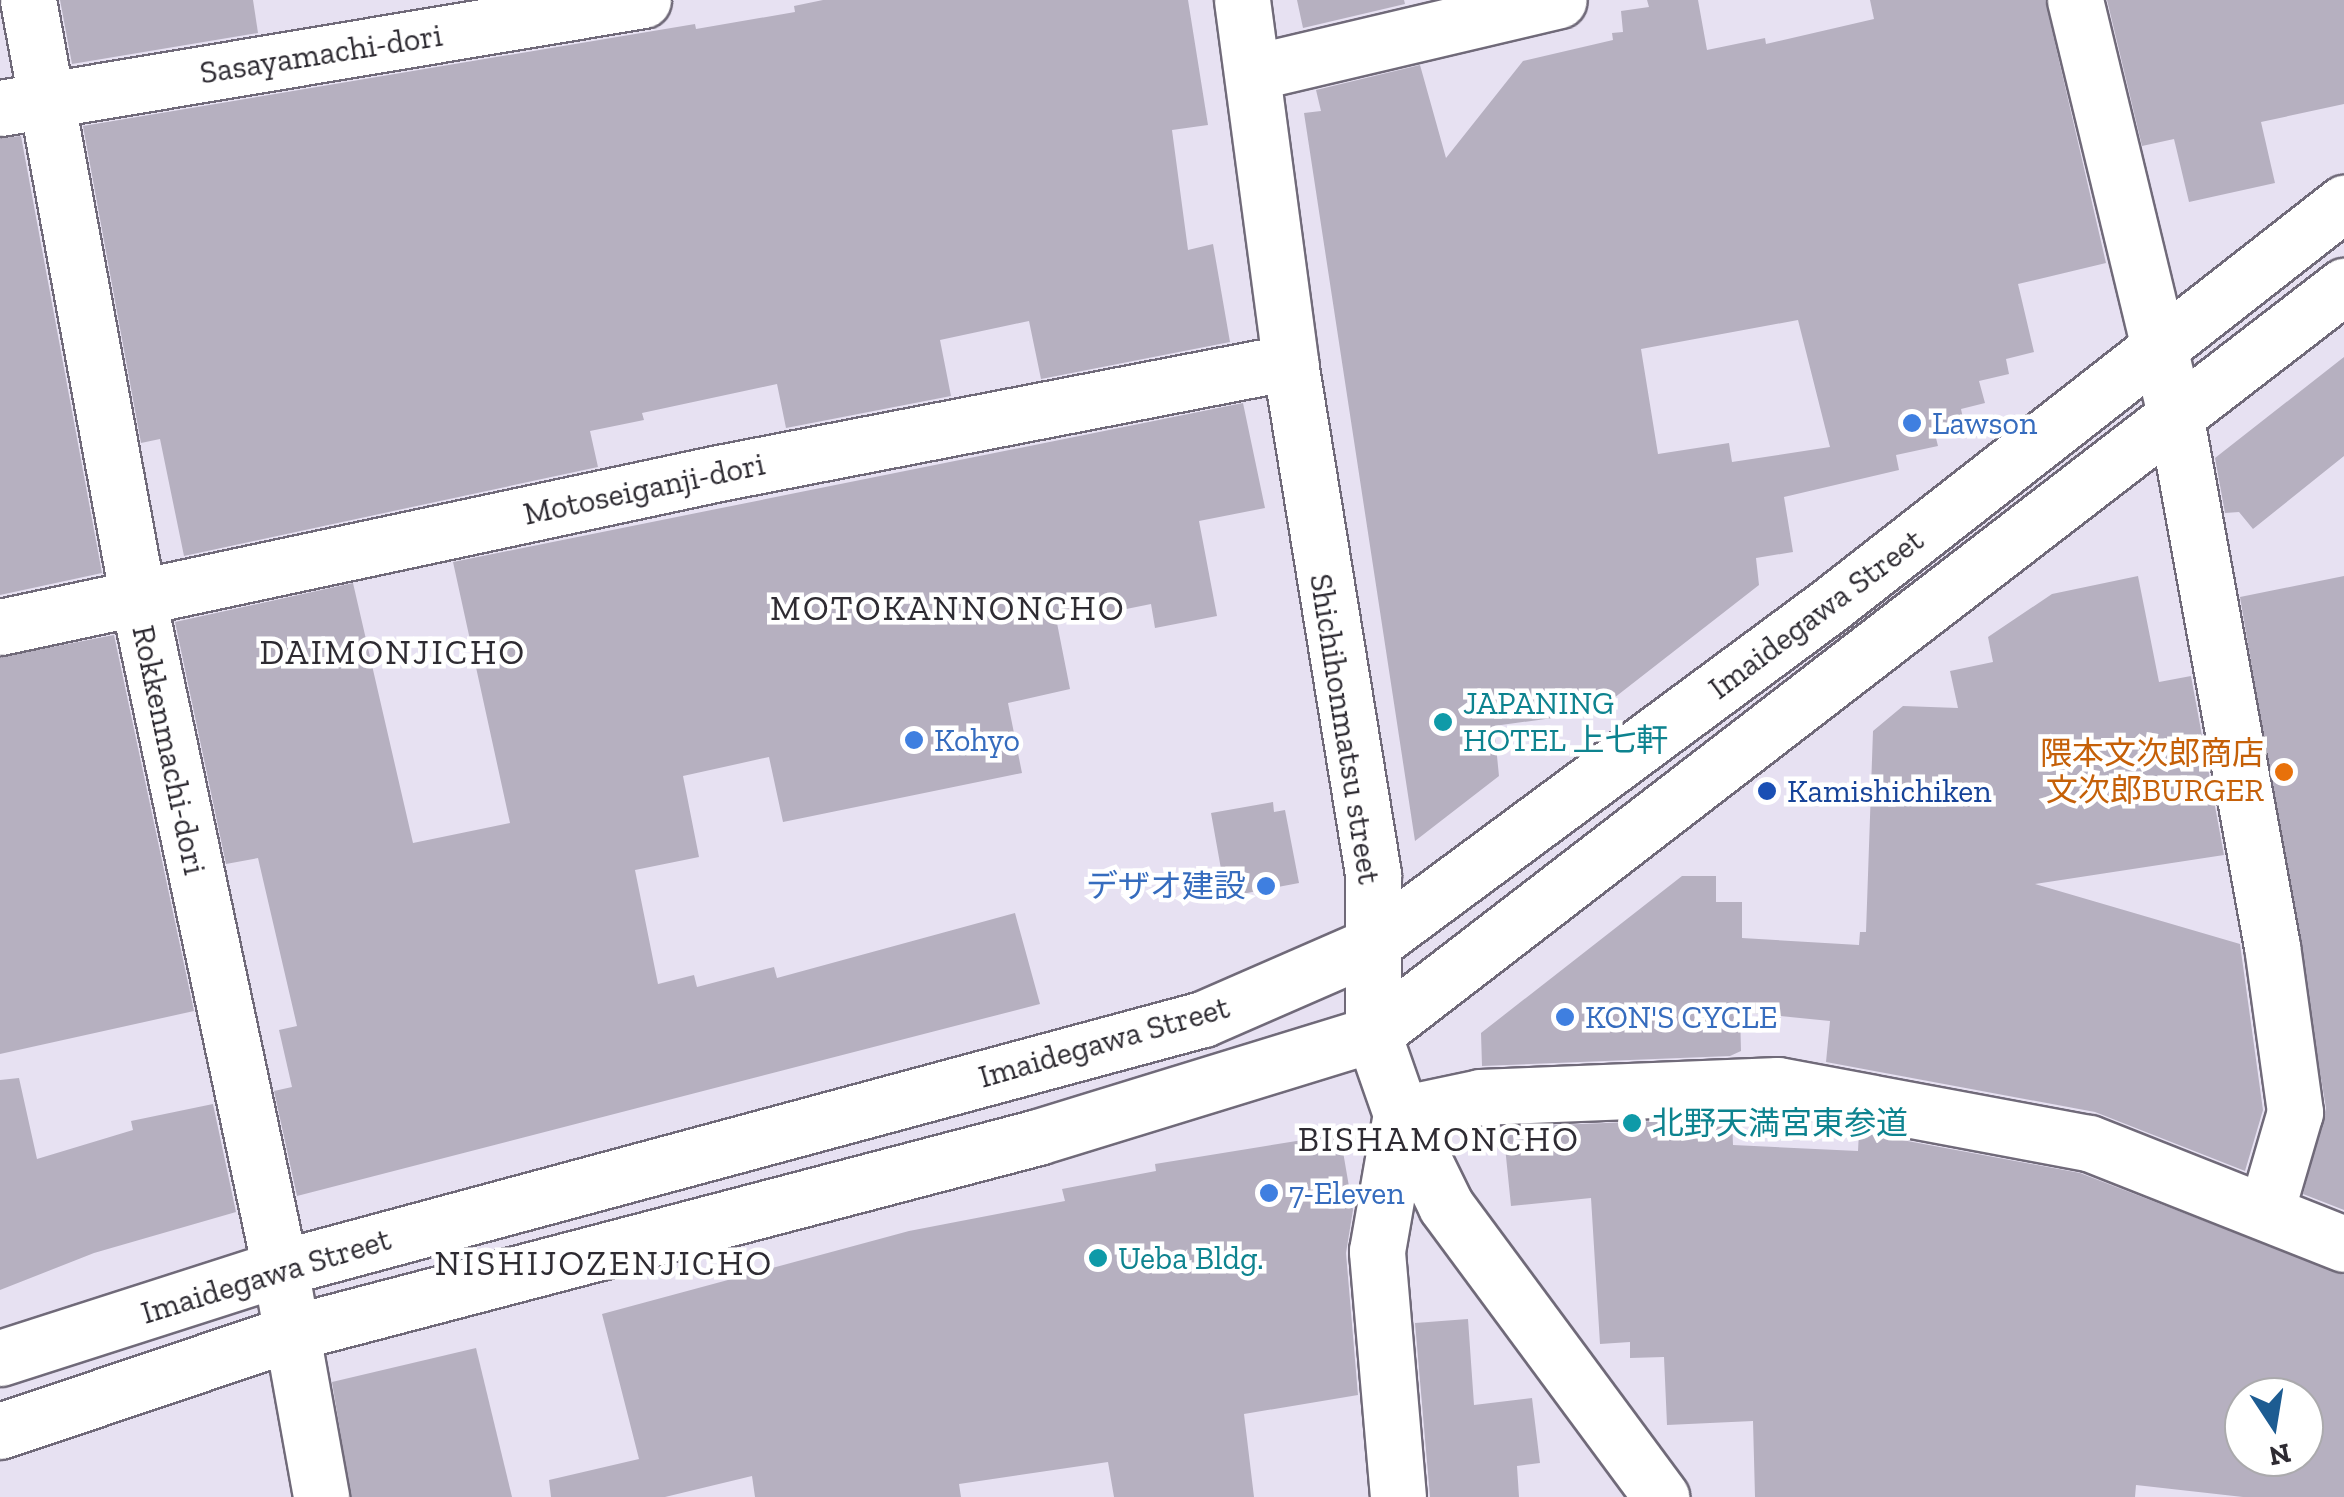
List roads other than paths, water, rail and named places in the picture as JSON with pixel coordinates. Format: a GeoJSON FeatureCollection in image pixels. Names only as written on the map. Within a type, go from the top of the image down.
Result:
{"type":"FeatureCollection","features":[{"type":"Feature","properties":{"kind":"street","name":"Rokkenmachi-dori"},"geometry":{"type":"LineString","coordinates":[[28,0],[22,104],[138,599],[280,1268],[321,1497]]}},
{"type":"Feature","properties":{"kind":"street","name":"Sasayamachi-dori"},"geometry":{"type":"LineString","coordinates":[[22,104],[643,0]]}},
{"type":"Feature","properties":{"kind":"street","name":"Shichihonmatsu street"},"geometry":{"type":"LineString","coordinates":[[1242,0],[1255,72],[1290,362],[1372,874],[1368,947],[1373,1034],[1400,1114],[1446,1206],[1661,1497]]}},
{"type":"Feature","properties":{"kind":"street"},"geometry":{"type":"LineString","coordinates":[[1255,72],[1558,0]]}},
{"type":"Feature","properties":{"kind":"street"},"geometry":{"type":"LineString","coordinates":[[2076,0],[2176,419],[2272,946],[2296,1112],[2266,1211]]}},
{"type":"Feature","properties":{"kind":"street","name":"Imaidegawa Street"},"geometry":{"type":"LineString","coordinates":[[0,1358],[280,1268],[1203,1019],[1368,947],[1830,606],[2344,203]]}},
{"type":"Feature","properties":{"kind":"street","name":"Imaidegawa Street"},"geometry":{"type":"LineString","coordinates":[[0,1430],[290,1333],[1038,1137],[1373,1034],[2344,286]]}},
{"type":"Feature","properties":{"kind":"street","name":"Motoseiganji-dori"},"geometry":{"type":"LineString","coordinates":[[0,627],[850,446],[1290,362]]}},
{"type":"Feature","properties":{"kind":"street"},"geometry":{"type":"LineString","coordinates":[[1398,1497],[1377,1252],[1400,1114],[1480,1097],[1778,1085],[2089,1143],[2344,1244]]}},
{"type":"Feature","properties":{"kind":"place","name":"Lawson"},"geometry":{"type":"Point","coordinates":[1912,423]}},
{"type":"Feature","properties":{"kind":"place","name":"JAPANING HOTEL 上七軒"},"geometry":{"type":"Point","coordinates":[1443,722]}},
{"type":"Feature","properties":{"kind":"place","name":"Kohyo"},"geometry":{"type":"Point","coordinates":[914,740]}},
{"type":"Feature","properties":{"kind":"place","name":"隈本文次郎商店 文次郎BURGER"},"geometry":{"type":"Point","coordinates":[2284,772]}},
{"type":"Feature","properties":{"kind":"place","name":"Kamishichiken"},"geometry":{"type":"Point","coordinates":[1767,791]}},
{"type":"Feature","properties":{"kind":"place","name":"デザオ建設"},"geometry":{"type":"Point","coordinates":[1266,886]}},
{"type":"Feature","properties":{"kind":"place","name":"KON'S CYCLE"},"geometry":{"type":"Point","coordinates":[1565,1017]}},
{"type":"Feature","properties":{"kind":"place","name":"北野天満宮東参道"},"geometry":{"type":"Point","coordinates":[1632,1123]}},
{"type":"Feature","properties":{"kind":"place","name":"7-Eleven"},"geometry":{"type":"Point","coordinates":[1269,1193]}},
{"type":"Feature","properties":{"kind":"place","name":"Ueba Bldg."},"geometry":{"type":"Point","coordinates":[1098,1258]}},
{"type":"Feature","properties":{"kind":"district","name":"MOTOKANNONCHO"},"geometry":{"type":"Point","coordinates":[948,608]}},
{"type":"Feature","properties":{"kind":"district","name":"DAIMONJICHO"},"geometry":{"type":"Point","coordinates":[393,652]}},
{"type":"Feature","properties":{"kind":"district","name":"BISHAMONCHO"},"geometry":{"type":"Point","coordinates":[1439,1139]}},
{"type":"Feature","properties":{"kind":"district","name":"NISHIJOZENJICHO"},"geometry":{"type":"Point","coordinates":[604,1263]}}]}
